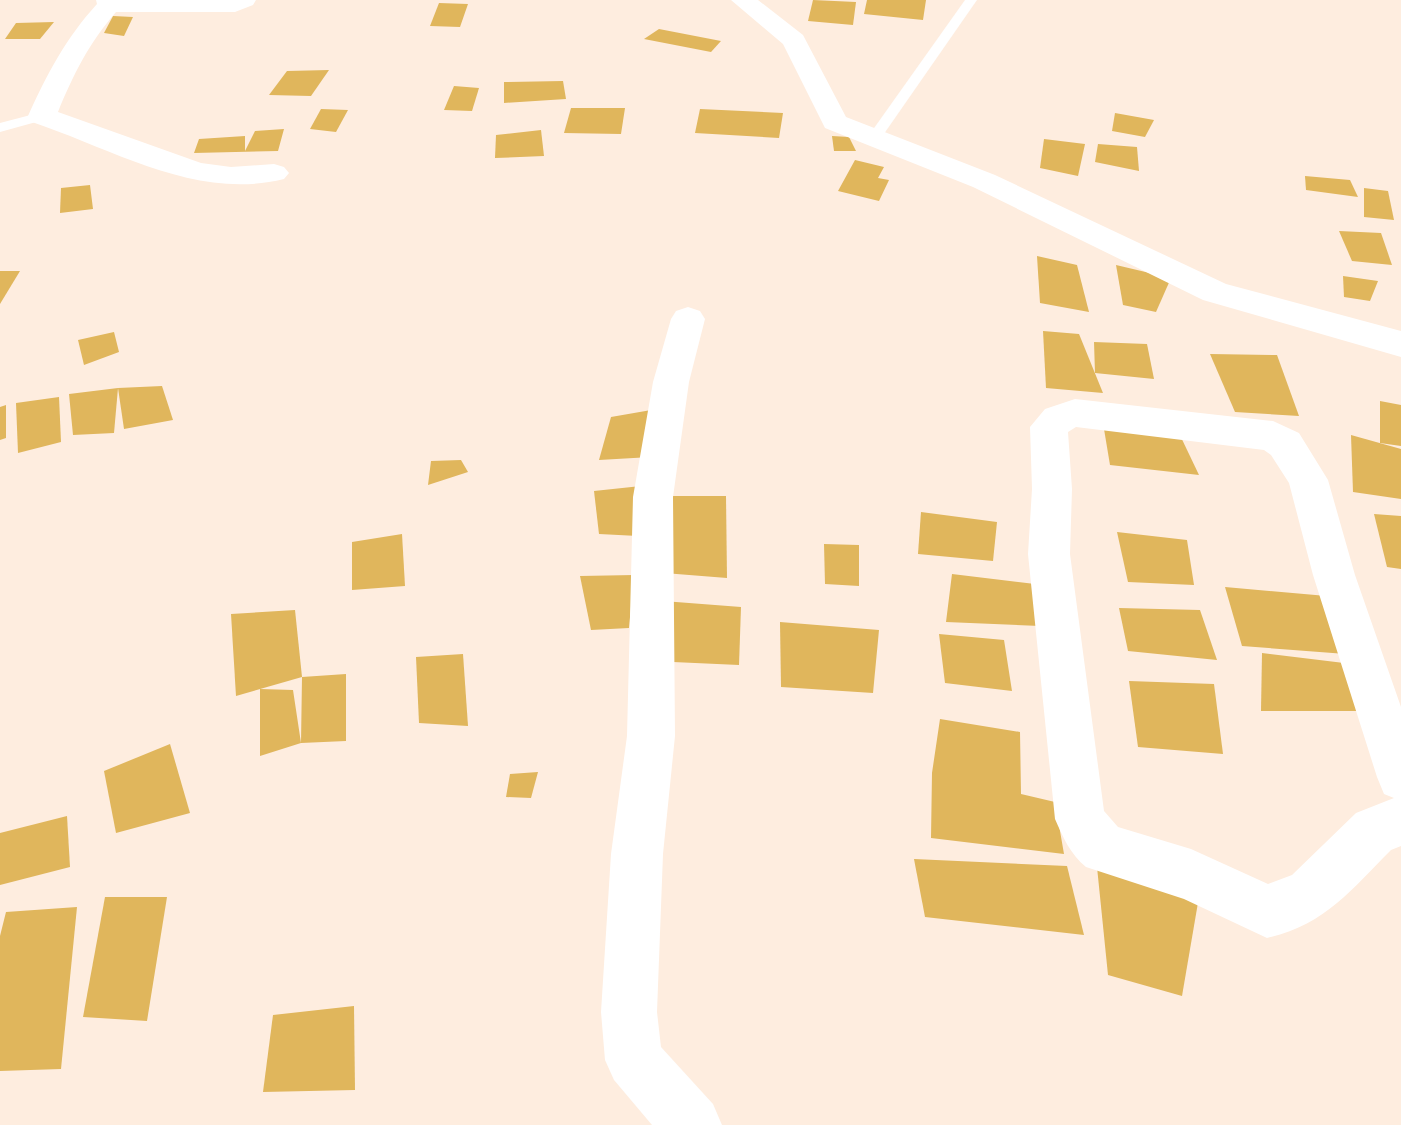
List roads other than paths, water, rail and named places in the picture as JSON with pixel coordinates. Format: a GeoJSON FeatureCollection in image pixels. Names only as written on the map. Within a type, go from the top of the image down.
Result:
{"type":"FeatureCollection","features":[{"type":"Feature","properties":{"kind":"street"},"geometry":{"type":"LineString","coordinates":[[244,0],[235,5],[108,3],[64,66],[42,116],[88,130],[130,150],[192,169],[227,176],[274,173]]}},
{"type":"Feature","properties":{"kind":"street"},"geometry":{"type":"LineString","coordinates":[[743,0],[794,40],[835,122],[984,181],[1215,292],[1401,344]]}},
{"type":"Feature","properties":{"kind":"street"},"geometry":{"type":"LineString","coordinates":[[688,319],[671,382],[653,497],[651,736],[637,854],[629,1012],[634,1060],[692,1125]]}},
{"type":"Feature","properties":{"kind":"street"},"geometry":{"type":"LineString","coordinates":[[1401,777],[1334,575],[1308,480],[1285,444],[1273,436],[1075,413],[1058,419],[1049,427],[1052,489],[1049,554],[1080,819],[1094,841],[1116,853],[1158,862],[1191,875],[1267,911],[1286,907],[1311,894],[1374,831],[1401,821]]}},
{"type":"Feature","properties":{"kind":"lane"},"geometry":{"type":"LineString","coordinates":[[874,138],[971,0]]}},
{"type":"Feature","properties":{"kind":"lane"},"geometry":{"type":"LineString","coordinates":[[0,128],[42,116]]}}]}
